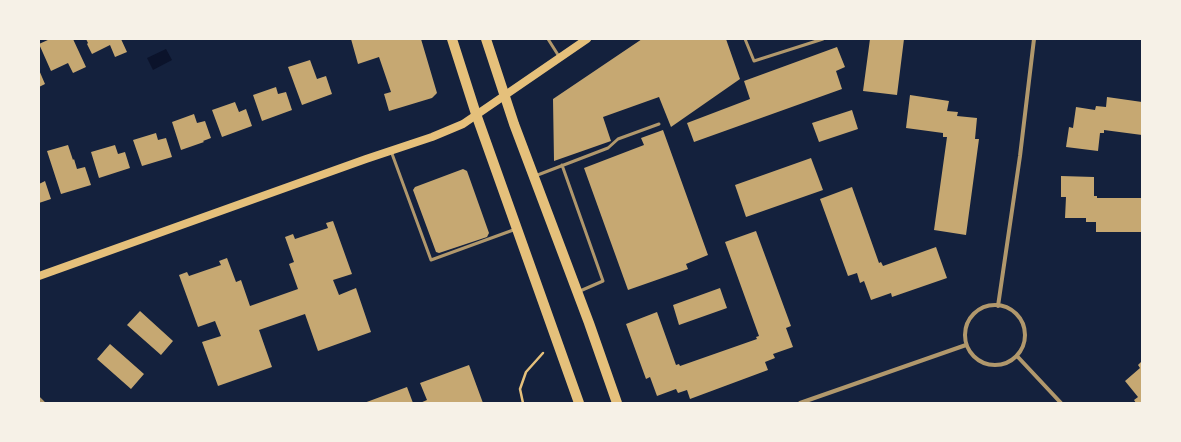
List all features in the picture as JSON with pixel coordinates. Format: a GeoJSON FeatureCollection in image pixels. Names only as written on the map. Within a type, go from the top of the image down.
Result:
{"type":"FeatureCollection","features":[{"type":"Feature","properties":{"kind":"main road"},"geometry":{"type":"LineString","coordinates":[[452,39],[476,114],[579,403]]}},
{"type":"Feature","properties":{"kind":"main road"},"geometry":{"type":"LineString","coordinates":[[486,39],[504,96],[617,403]]}},
{"type":"Feature","properties":{"kind":"main road"},"geometry":{"type":"LineString","coordinates":[[39,276],[443,133],[463,124],[587,39]]}},
{"type":"Feature","properties":{"kind":"street"},"geometry":{"type":"LineString","coordinates":[[998,306],[1020,156],[1034,39]]}},
{"type":"Feature","properties":{"kind":"street"},"geometry":{"type":"LineString","coordinates":[[998,306],[1008,309],[1017,316],[1022,324],[1024,335],[1023,345],[1017,356],[1010,361],[1000,365],[989,365],[979,361],[972,354],[966,345],[965,333],[968,321],[976,312],[987,307],[998,306]]}},
{"type":"Feature","properties":{"kind":"street"},"geometry":{"type":"LineString","coordinates":[[800,403],[966,345]]}},
{"type":"Feature","properties":{"kind":"street"},"geometry":{"type":"LineString","coordinates":[[1017,356],[1061,403]]}},
{"type":"Feature","properties":{"kind":"street"},"geometry":{"type":"LineString","coordinates":[[39,399],[43,403]]}},
{"type":"Feature","properties":{"kind":"lane"},"geometry":{"type":"LineString","coordinates":[[548,39],[560,58]]}},
{"type":"Feature","properties":{"kind":"lane"},"geometry":{"type":"LineString","coordinates":[[745,39],[754,61],[823,39]]}},
{"type":"Feature","properties":{"kind":"lane"},"geometry":{"type":"LineString","coordinates":[[534,176],[608,148],[618,139],[659,124]]}},
{"type":"Feature","properties":{"kind":"lane"},"geometry":{"type":"LineString","coordinates":[[391,151],[431,260],[517,229]]}},
{"type":"Feature","properties":{"kind":"lane"},"geometry":{"type":"LineString","coordinates":[[562,166],[603,281],[577,292]]}},
{"type":"Feature","properties":{"kind":"path"},"geometry":{"type":"LineString","coordinates":[[523,403],[520,389],[526,372],[543,353]]}},
{"type":"Feature","properties":{"kind":"water"},"geometry":{"type":"Polygon","coordinates":[[[166,49],[172,60],[153,70],[147,58],[166,49]]]}},
{"type":"Feature","properties":{"kind":"building"},"geometry":{"type":"Polygon","coordinates":[[[50,39],[73,39],[86,67],[73,73],[68,63],[51,71],[39,44],[50,39]]]}},
{"type":"Feature","properties":{"kind":"building"},"geometry":{"type":"Polygon","coordinates":[[[86,39],[121,39],[127,52],[115,57],[110,45],[92,54],[86,39]]]}},
{"type":"Feature","properties":{"kind":"building"},"geometry":{"type":"Polygon","coordinates":[[[351,39],[421,39],[437,93],[432,98],[389,111],[384,94],[391,92],[379,57],[358,64],[351,39]]]}},
{"type":"Feature","properties":{"kind":"building"},"geometry":{"type":"Polygon","coordinates":[[[642,39],[726,39],[740,79],[671,127],[659,97],[603,117],[611,141],[554,161],[553,99],[642,39]]]}},
{"type":"Feature","properties":{"kind":"building"},"geometry":{"type":"Polygon","coordinates":[[[870,39],[904,39],[897,95],[863,91],[870,39]]]}},
{"type":"Feature","properties":{"kind":"building"},"geometry":{"type":"Polygon","coordinates":[[[837,47],[845,67],[836,71],[842,89],[694,142],[687,123],[750,99],[744,81],[837,47]]]}},
{"type":"Feature","properties":{"kind":"building"},"geometry":{"type":"Polygon","coordinates":[[[310,60],[317,79],[326,76],[332,94],[302,105],[288,67],[310,60]]]}},
{"type":"Feature","properties":{"kind":"building"},"geometry":{"type":"Polygon","coordinates":[[[39,70],[45,84],[39,87],[39,70]]]}},
{"type":"Feature","properties":{"kind":"building"},"geometry":{"type":"Polygon","coordinates":[[[276,87],[278,94],[286,92],[292,110],[262,121],[253,95],[276,87]]]}},
{"type":"Feature","properties":{"kind":"building"},"geometry":{"type":"Polygon","coordinates":[[[910,95],[949,101],[947,111],[958,112],[957,116],[977,118],[975,139],[979,139],[966,235],[934,230],[947,137],[943,137],[943,133],[906,128],[910,95]]]}},
{"type":"Feature","properties":{"kind":"building"},"geometry":{"type":"Polygon","coordinates":[[[1107,97],[1142,102],[1142,135],[1104,130],[1104,133],[1100,133],[1098,151],[1066,147],[1069,127],[1073,128],[1076,107],[1095,110],[1096,106],[1106,107],[1107,97]]]}},
{"type":"Feature","properties":{"kind":"building"},"geometry":{"type":"Polygon","coordinates":[[[235,102],[239,112],[246,109],[252,126],[222,137],[212,110],[235,102]]]}},
{"type":"Feature","properties":{"kind":"building"},"geometry":{"type":"Polygon","coordinates":[[[852,110],[858,129],[819,142],[812,123],[852,110]]]}},
{"type":"Feature","properties":{"kind":"building"},"geometry":{"type":"Polygon","coordinates":[[[194,114],[197,123],[205,121],[211,138],[181,150],[172,122],[194,114]]]}},
{"type":"Feature","properties":{"kind":"building"},"geometry":{"type":"Polygon","coordinates":[[[663,130],[708,255],[686,264],[688,269],[628,290],[584,168],[644,145],[641,138],[663,130]]]}},
{"type":"Feature","properties":{"kind":"building"},"geometry":{"type":"Polygon","coordinates":[[[156,133],[158,140],[166,138],[172,157],[142,166],[133,140],[156,133]]]}},
{"type":"Feature","properties":{"kind":"building"},"geometry":{"type":"Polygon","coordinates":[[[68,145],[77,169],[85,167],[91,185],[61,194],[47,151],[68,145]]]}},
{"type":"Feature","properties":{"kind":"building"},"geometry":{"type":"Polygon","coordinates":[[[115,145],[118,154],[125,152],[130,168],[99,178],[91,152],[115,145]]]}},
{"type":"Feature","properties":{"kind":"building"},"geometry":{"type":"Polygon","coordinates":[[[811,158],[823,190],[746,217],[735,185],[811,158]]]}},
{"type":"Feature","properties":{"kind":"building"},"geometry":{"type":"Polygon","coordinates":[[[463,169],[467,171],[489,233],[487,237],[439,253],[436,252],[413,190],[415,187],[463,169]]]}},
{"type":"Feature","properties":{"kind":"building"},"geometry":{"type":"Polygon","coordinates":[[[1061,176],[1094,177],[1094,196],[1097,196],[1097,198],[1142,198],[1142,232],[1096,232],[1096,222],[1086,222],[1086,218],[1065,218],[1066,197],[1061,197],[1061,176]]]}},
{"type":"Feature","properties":{"kind":"building"},"geometry":{"type":"Polygon","coordinates":[[[45,181],[51,199],[39,203],[39,184],[45,181]]]}},
{"type":"Feature","properties":{"kind":"building"},"geometry":{"type":"Polygon","coordinates":[[[852,187],[879,263],[881,262],[883,266],[936,247],[947,278],[892,297],[891,293],[871,300],[864,281],[860,283],[857,273],[848,276],[820,199],[852,187]]]}},
{"type":"Feature","properties":{"kind":"building"},"geometry":{"type":"Polygon","coordinates":[[[333,221],[352,274],[333,280],[339,295],[356,288],[371,332],[318,351],[305,314],[259,330],[272,367],[218,386],[202,342],[221,336],[215,321],[198,327],[179,275],[187,272],[189,276],[221,265],[219,261],[227,258],[236,282],[241,280],[250,306],[298,289],[289,264],[294,262],[285,237],[293,234],[295,239],[328,228],[326,223],[333,221]]]}},
{"type":"Feature","properties":{"kind":"building"},"geometry":{"type":"Polygon","coordinates":[[[756,231],[791,326],[786,328],[793,347],[773,354],[775,358],[765,362],[768,370],[690,399],[687,390],[678,393],[676,389],[657,396],[650,377],[646,379],[626,324],[657,312],[676,365],[679,364],[680,366],[757,339],[756,337],[759,336],[725,242],[756,231]]]}},
{"type":"Feature","properties":{"kind":"building"},"geometry":{"type":"Polygon","coordinates":[[[720,288],[727,308],[679,325],[673,305],[720,288]]]}},
{"type":"Feature","properties":{"kind":"building"},"geometry":{"type":"Polygon","coordinates":[[[140,311],[173,341],[161,355],[127,325],[140,311]]]}},
{"type":"Feature","properties":{"kind":"building"},"geometry":{"type":"Polygon","coordinates":[[[110,344],[144,374],[131,389],[97,359],[110,344]]]}},
{"type":"Feature","properties":{"kind":"building"},"geometry":{"type":"Polygon","coordinates":[[[1142,361],[1142,403],[1136,403],[1134,400],[1138,397],[1125,381],[1140,368],[1138,365],[1142,361]]]}},
{"type":"Feature","properties":{"kind":"building"},"geometry":{"type":"Polygon","coordinates":[[[469,365],[483,403],[420,403],[427,400],[420,383],[469,365]]]}},
{"type":"Feature","properties":{"kind":"building"},"geometry":{"type":"Polygon","coordinates":[[[407,387],[413,403],[364,403],[407,387]]]}}]}
